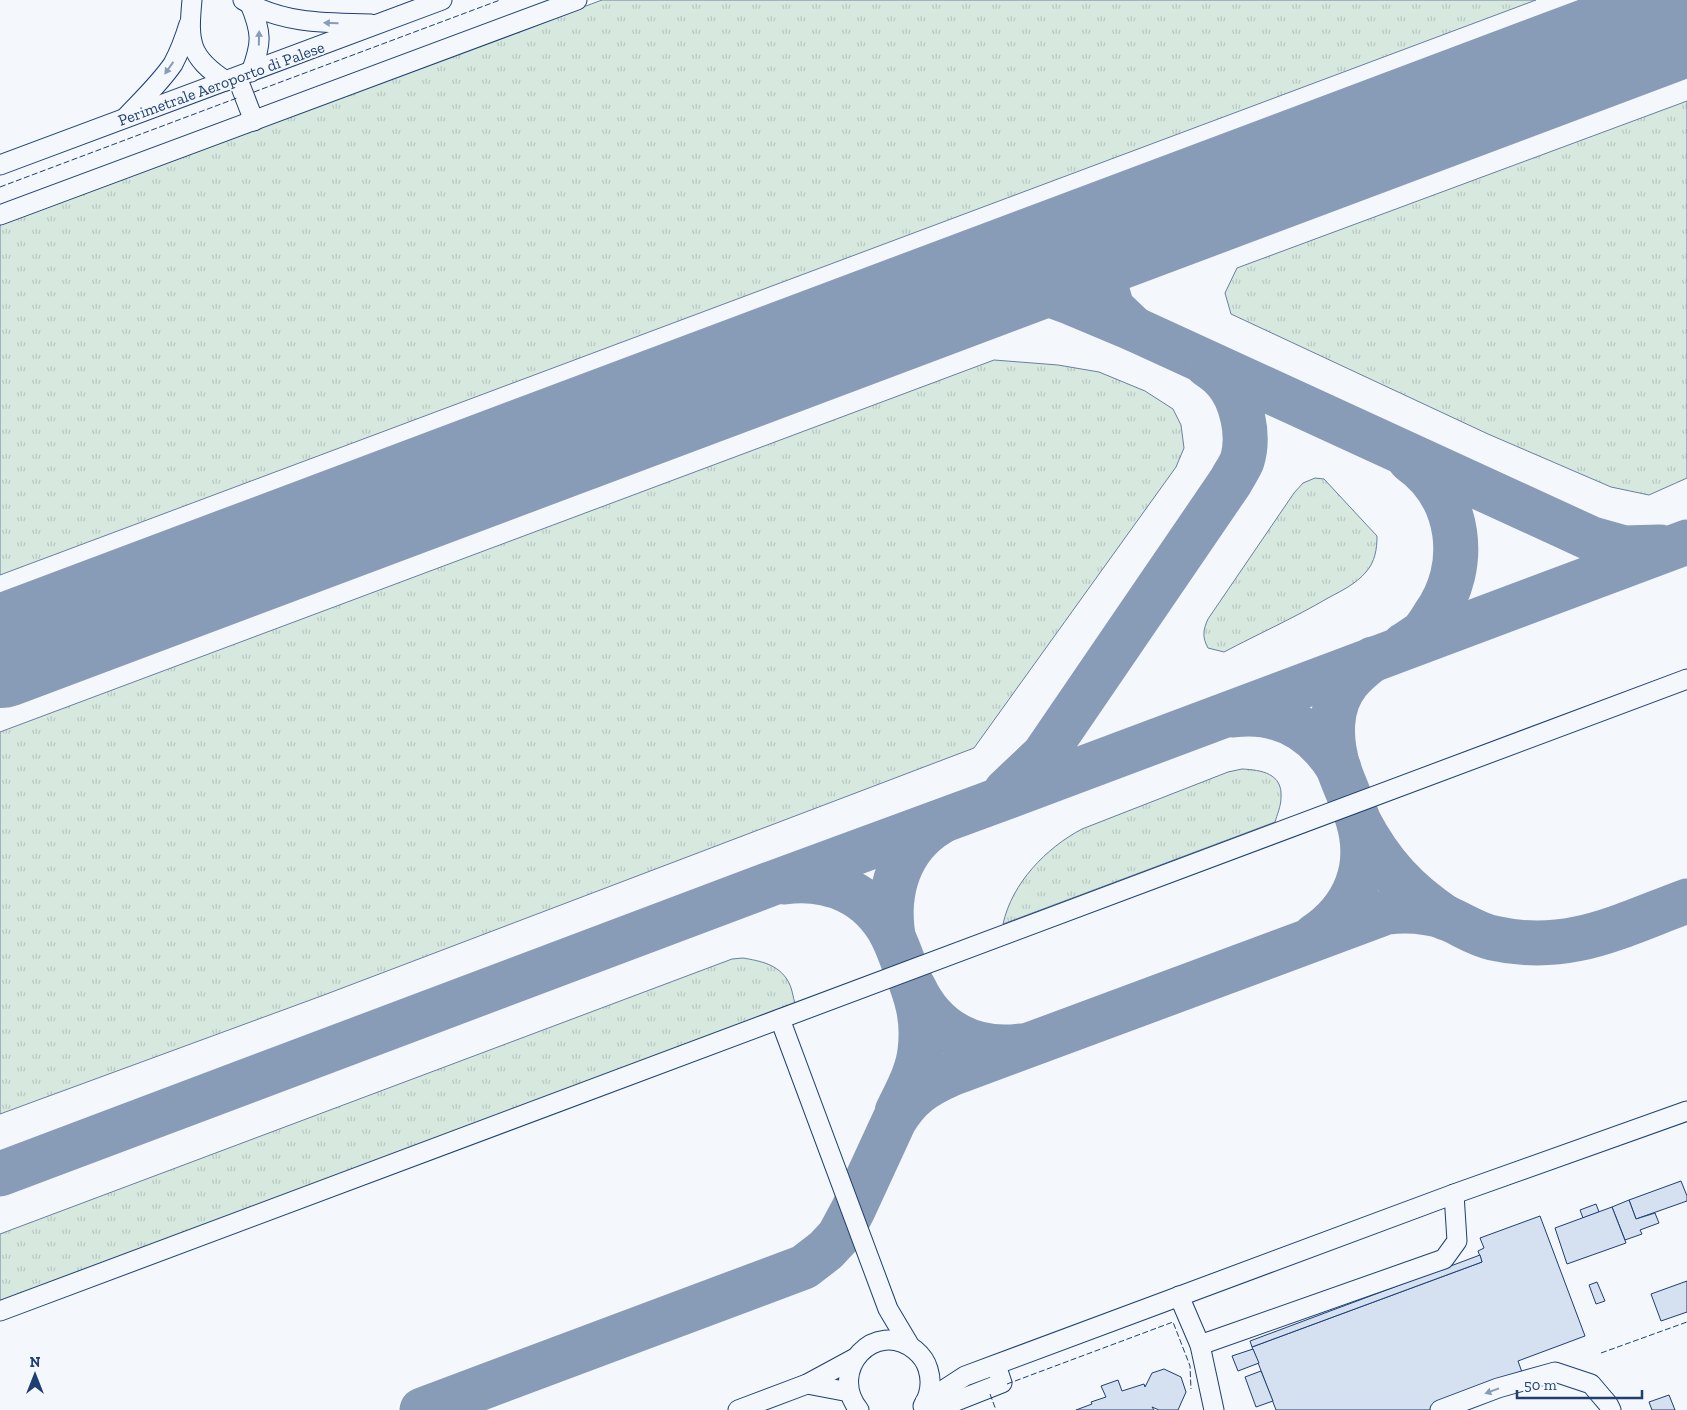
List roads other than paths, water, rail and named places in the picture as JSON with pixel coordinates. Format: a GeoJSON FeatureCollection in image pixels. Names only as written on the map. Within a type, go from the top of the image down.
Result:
{"type":"FeatureCollection","features":[{"type":"Feature","properties":{"kind":"street"},"geometry":{"type":"LineString","coordinates":[[192,0],[190,24],[193,48],[199,60],[207,68],[238,77]]}},
{"type":"Feature","properties":{"kind":"street","name":"Perimetrale Aeroporto di Palese"},"geometry":{"type":"LineString","coordinates":[[0,165],[442,0]]}},
{"type":"Feature","properties":{"kind":"street"},"geometry":{"type":"LineString","coordinates":[[0,215],[577,0]]}},
{"type":"Feature","properties":{"kind":"street"},"geometry":{"type":"LineString","coordinates":[[238,77],[257,56],[260,32],[247,2]]}},
{"type":"Feature","properties":{"kind":"street"},"geometry":{"type":"LineString","coordinates":[[247,2],[293,20],[314,23],[379,24]]}},
{"type":"Feature","properties":{"kind":"street"},"geometry":{"type":"LineString","coordinates":[[124,120],[158,84],[172,64],[190,24]]}},
{"type":"Feature","properties":{"kind":"street"},"geometry":{"type":"LineString","coordinates":[[238,77],[254,121]]}},
{"type":"Feature","properties":{"kind":"street"},"geometry":{"type":"LineString","coordinates":[[0,1311],[1687,679]]}},
{"type":"Feature","properties":{"kind":"street"},"geometry":{"type":"LineString","coordinates":[[780,1019],[888,1309],[910,1346],[928,1366],[930,1390],[927,1407]]}},
{"type":"Feature","properties":{"kind":"street"},"geometry":{"type":"LineString","coordinates":[[927,1407],[965,1376],[1454,1194],[1687,1111]]}},
{"type":"Feature","properties":{"kind":"street"},"geometry":{"type":"LineString","coordinates":[[1200,1345],[1444,1259],[1456,1241],[1454,1194]]}},
{"type":"Feature","properties":{"kind":"street"},"geometry":{"type":"LineString","coordinates":[[1179,1296],[1200,1345],[1214,1410]]}},
{"type":"Feature","properties":{"kind":"street"},"geometry":{"type":"LineString","coordinates":[[881,1341],[889,1332],[885,1317],[888,1309]]}},
{"type":"Feature","properties":{"kind":"street"},"geometry":{"type":"LineString","coordinates":[[859,1410],[849,1392],[848,1380],[855,1358],[862,1350],[881,1341],[891,1340],[910,1346]]}},
{"type":"Feature","properties":{"kind":"street"},"geometry":{"type":"LineString","coordinates":[[738,1410],[807,1384],[855,1358]]}},
{"type":"Feature","properties":{"kind":"street"},"geometry":{"type":"LineString","coordinates":[[927,1407],[941,1407],[1002,1383],[996,1365]]}},
{"type":"Feature","properties":{"kind":"street"},"geometry":{"type":"LineString","coordinates":[[928,1366],[965,1376]]}},
{"type":"Feature","properties":{"kind":"street"},"geometry":{"type":"LineString","coordinates":[[1440,1410],[1498,1388],[1555,1372],[1591,1384],[1608,1404],[1610,1410]]}},
{"type":"Feature","properties":{"kind":"street"},"geometry":{"type":"LineString","coordinates":[[807,1384],[849,1392]]}}]}
